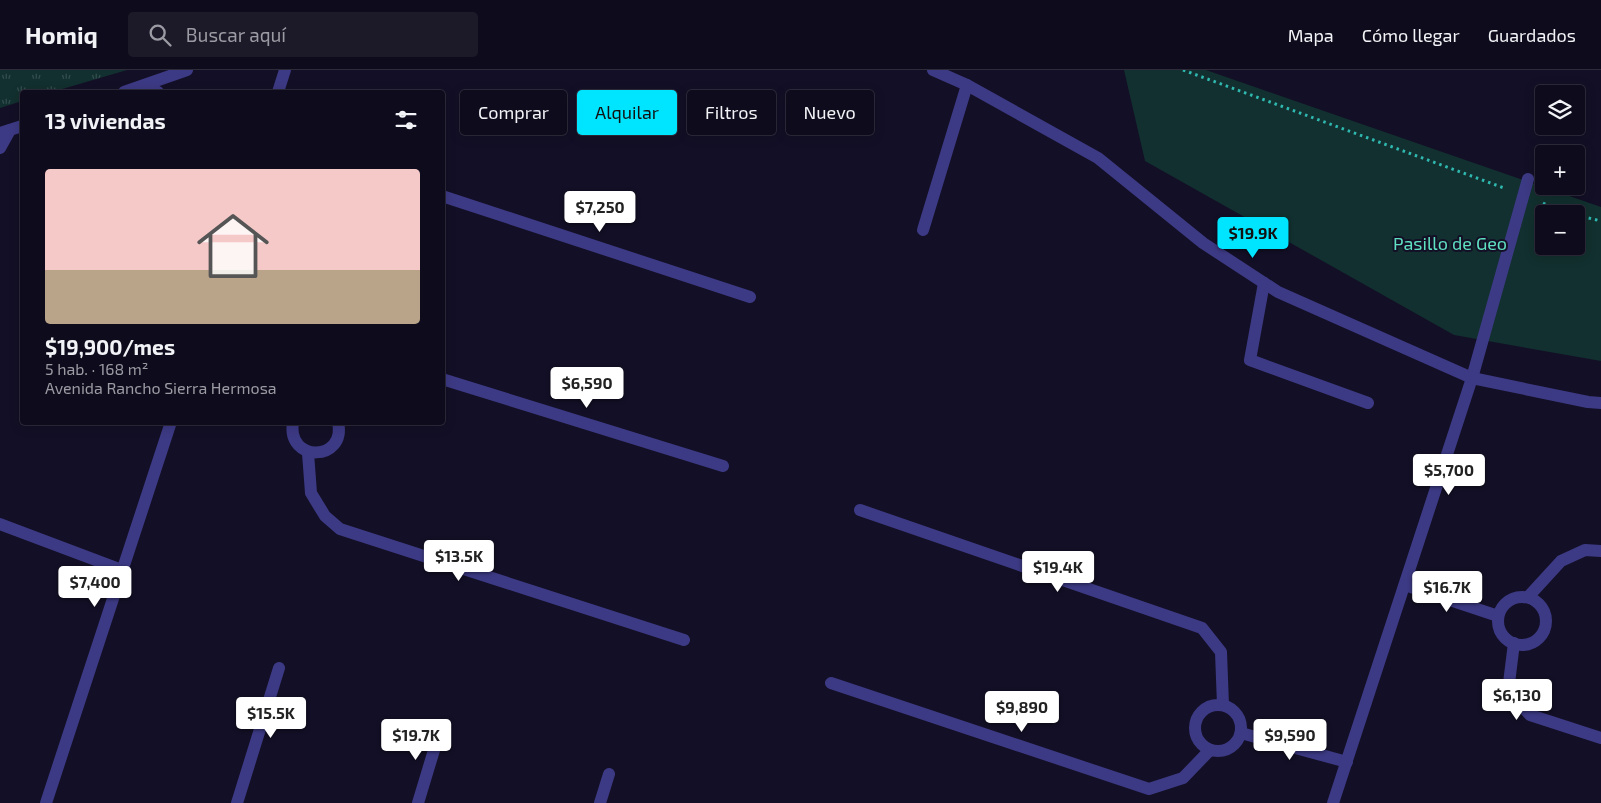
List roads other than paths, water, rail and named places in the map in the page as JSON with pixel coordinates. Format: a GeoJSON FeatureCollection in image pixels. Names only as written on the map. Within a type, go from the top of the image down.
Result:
{"type":"FeatureCollection","features":[{"type":"Feature","properties":{"kind":"street"},"geometry":{"type":"LineString","coordinates":[[131,90],[187,70]]}},
{"type":"Feature","properties":{"kind":"street"},"geometry":{"type":"LineString","coordinates":[[279,90],[285,70]]}},
{"type":"Feature","properties":{"kind":"street"},"geometry":{"type":"LineString","coordinates":[[933,70],[967,85],[1098,158],[1203,242],[1278,292],[1472,378],[1601,403]]}},
{"type":"Feature","properties":{"kind":"street"},"geometry":{"type":"LineString","coordinates":[[923,230],[967,85]]}},
{"type":"Feature","properties":{"kind":"street"},"geometry":{"type":"LineString","coordinates":[[144,86],[153,90]]}},
{"type":"Feature","properties":{"kind":"street"},"geometry":{"type":"LineString","coordinates":[[0,148],[15,129]]}},
{"type":"Feature","properties":{"kind":"street"},"geometry":{"type":"LineString","coordinates":[[1333,803],[1472,378],[1528,178]]}},
{"type":"Feature","properties":{"kind":"street"},"geometry":{"type":"LineString","coordinates":[[445,197],[750,296]]}},
{"type":"Feature","properties":{"kind":"street"},"geometry":{"type":"LineString","coordinates":[[1264,283],[1250,360],[1368,403]]}},
{"type":"Feature","properties":{"kind":"street"},"geometry":{"type":"LineString","coordinates":[[445,380],[723,466]]}},
{"type":"Feature","properties":{"kind":"street"},"geometry":{"type":"LineString","coordinates":[[1588,402],[1601,412]]}},
{"type":"Feature","properties":{"kind":"street"},"geometry":{"type":"LineString","coordinates":[[46,803],[170,425]]}},
{"type":"Feature","properties":{"kind":"street"},"geometry":{"type":"LineString","coordinates":[[290,425],[293,436],[299,446],[308,453],[320,453],[330,449],[337,441],[340,430],[339,425]]}},
{"type":"Feature","properties":{"kind":"street"},"geometry":{"type":"LineString","coordinates":[[308,453],[311,493],[325,516],[340,530],[684,640]]}},
{"type":"Feature","properties":{"kind":"street"},"geometry":{"type":"LineString","coordinates":[[860,510],[1202,628],[1221,652],[1223,705]]}},
{"type":"Feature","properties":{"kind":"street"},"geometry":{"type":"LineString","coordinates":[[0,524],[122,570]]}},
{"type":"Feature","properties":{"kind":"street"},"geometry":{"type":"LineString","coordinates":[[1528,597],[1561,561],[1586,550],[1601,552]]}},
{"type":"Feature","properties":{"kind":"street"},"geometry":{"type":"LineString","coordinates":[[1405,584],[1498,616]]}},
{"type":"Feature","properties":{"kind":"street"},"geometry":{"type":"LineString","coordinates":[[1515,597],[1528,597],[1537,602],[1544,610],[1545,626],[1540,636],[1532,642],[1525,644],[1514,643],[1503,636],[1498,625],[1498,616],[1504,604],[1515,597]]}},
{"type":"Feature","properties":{"kind":"street"},"geometry":{"type":"LineString","coordinates":[[1514,643],[1509,683],[1517,701],[1530,714],[1601,738]]}},
{"type":"Feature","properties":{"kind":"street"},"geometry":{"type":"LineString","coordinates":[[237,803],[279,668]]}},
{"type":"Feature","properties":{"kind":"street"},"geometry":{"type":"LineString","coordinates":[[831,683],[1149,790],[1183,778],[1210,750]]}},
{"type":"Feature","properties":{"kind":"street"},"geometry":{"type":"LineString","coordinates":[[1209,705],[1223,705],[1234,710],[1241,721],[1241,733],[1234,744],[1223,751],[1210,750],[1198,742],[1193,728],[1197,714],[1209,705]]}},
{"type":"Feature","properties":{"kind":"street"},"geometry":{"type":"LineString","coordinates":[[418,803],[441,727]]}},
{"type":"Feature","properties":{"kind":"street"},"geometry":{"type":"LineString","coordinates":[[1241,733],[1347,762]]}},
{"type":"Feature","properties":{"kind":"street"},"geometry":{"type":"LineString","coordinates":[[600,803],[609,774]]}},
{"type":"Feature","properties":{"kind":"park label","name":"Pasillo de Geo"},"geometry":{"type":"Point","coordinates":[1450,244]}}]}
